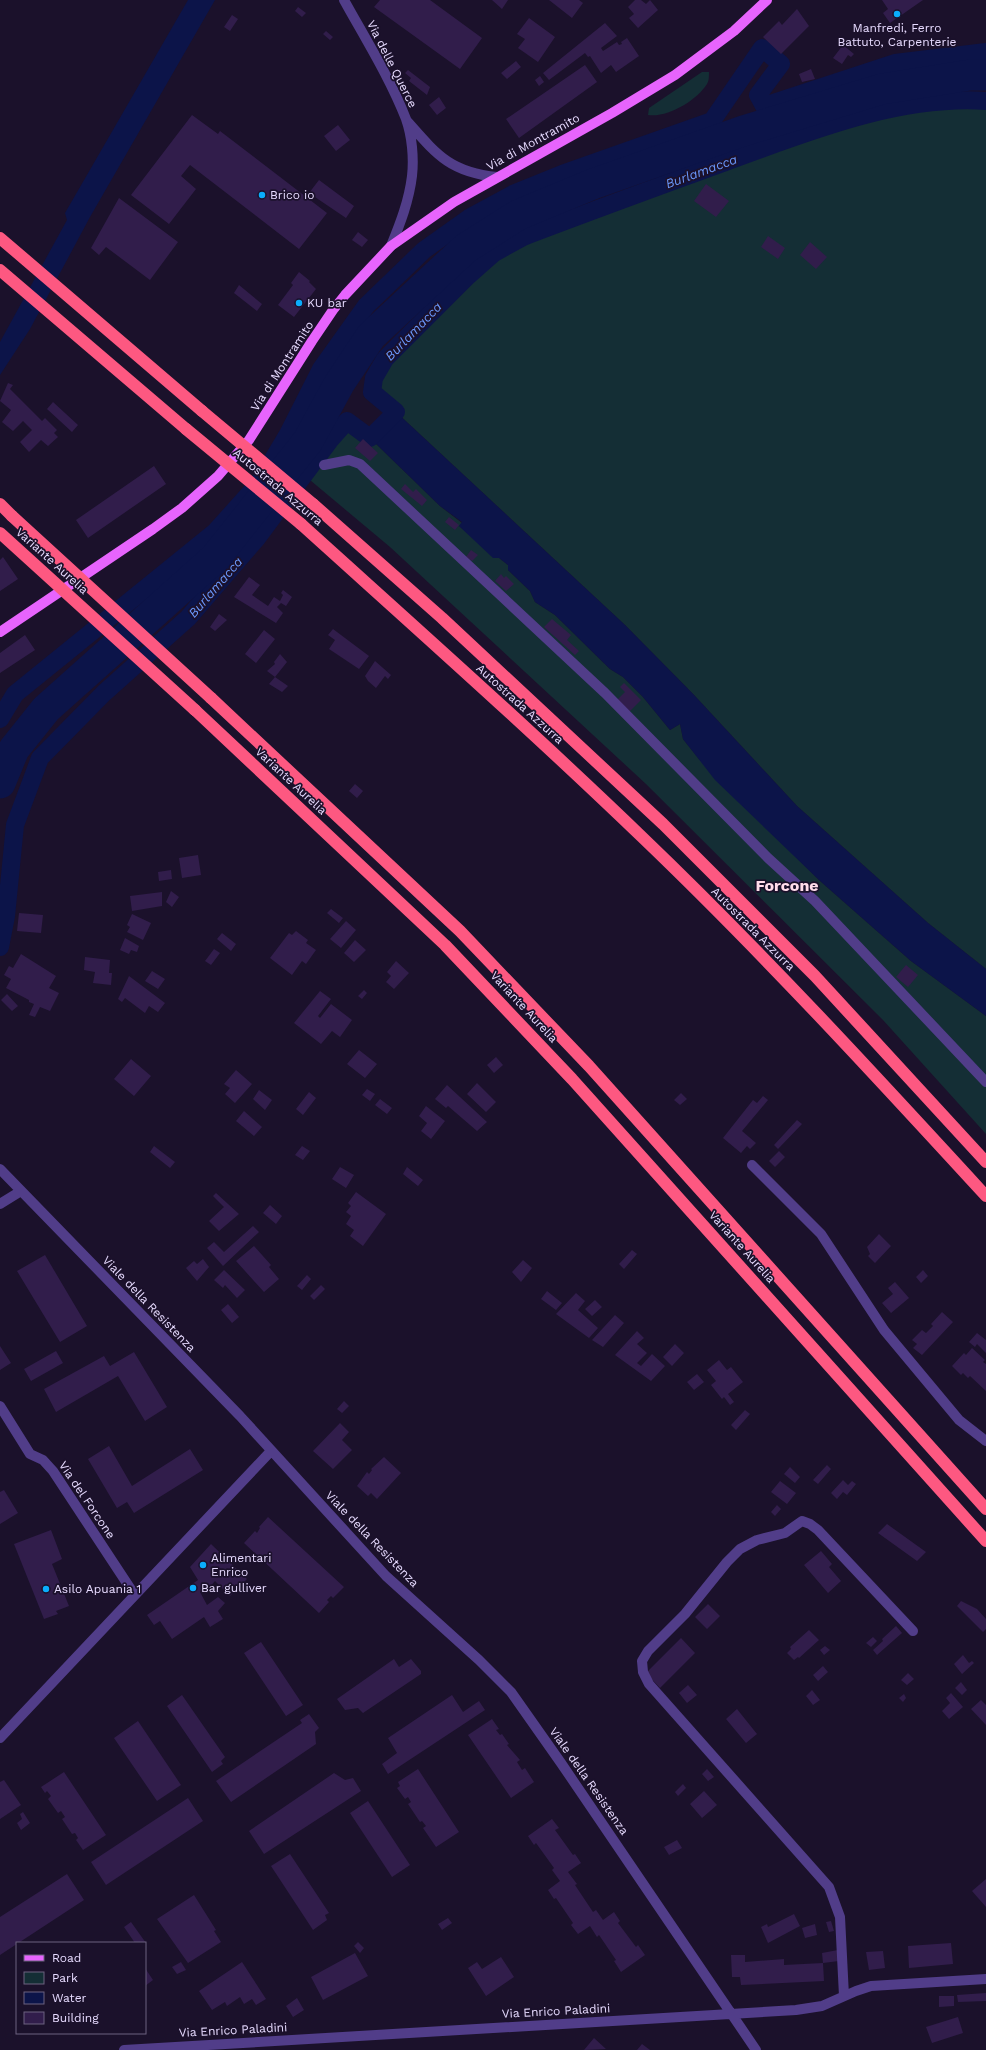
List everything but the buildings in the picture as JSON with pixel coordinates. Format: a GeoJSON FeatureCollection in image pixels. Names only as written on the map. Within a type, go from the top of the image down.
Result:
{"type":"FeatureCollection","features":[{"type":"Feature","properties":{"kind":"highway","name":"Autostrada Azzurra"},"geometry":{"type":"LineString","coordinates":[[2,239],[202,411],[313,504],[459,634],[663,824],[815,976],[986,1162]]}},
{"type":"Feature","properties":{"kind":"highway","name":"Autostrada Azzurra"},"geometry":{"type":"LineString","coordinates":[[0,270],[62,321],[186,429],[301,524],[544,744],[644,839],[796,991],[986,1196]]}},
{"type":"Feature","properties":{"kind":"highway","name":"Variante Aurelia"},"geometry":{"type":"LineString","coordinates":[[0,504],[211,698],[460,931],[648,1130],[986,1509]]}},
{"type":"Feature","properties":{"kind":"highway","name":"Variante Aurelia"},"geometry":{"type":"LineString","coordinates":[[0,533],[194,710],[445,945],[572,1079],[986,1541]]}},
{"type":"Feature","properties":{"kind":"main road","name":"Via di Montramito"},"geometry":{"type":"LineString","coordinates":[[0,632],[153,529],[182,508],[218,476],[249,440],[333,310],[391,246],[439,211],[497,176],[612,113],[675,75],[734,31],[767,0]]}},
{"type":"Feature","properties":{"kind":"street","name":"Via delle Querce"},"geometry":{"type":"LineString","coordinates":[[344,0],[374,55],[406,120],[411,141],[412,176],[407,200],[391,246]]}},
{"type":"Feature","properties":{"kind":"street","name":"Via delle Querce"},"geometry":{"type":"LineString","coordinates":[[406,120],[435,153],[452,165],[475,174],[497,176]]}},
{"type":"Feature","properties":{"kind":"street"},"geometry":{"type":"LineString","coordinates":[[324,465],[349,460],[360,464],[463,559],[605,693],[768,858],[815,901],[986,1082]]}},
{"type":"Feature","properties":{"kind":"street"},"geometry":{"type":"LineString","coordinates":[[752,1165],[821,1234],[884,1330],[959,1420],[986,1441]]}},
{"type":"Feature","properties":{"kind":"street","name":"Viale della Resistenza"},"geometry":{"type":"LineString","coordinates":[[0,1169],[240,1416],[386,1576],[479,1660],[510,1692],[561,1763],[732,2014]]}},
{"type":"Feature","properties":{"kind":"street"},"geometry":{"type":"LineString","coordinates":[[0,1204],[22,1191]]}},
{"type":"Feature","properties":{"kind":"street","name":"Via del Forcone"},"geometry":{"type":"LineString","coordinates":[[0,1406],[30,1454],[43,1460],[53,1471],[134,1594]]}},
{"type":"Feature","properties":{"kind":"street"},"geometry":{"type":"LineString","coordinates":[[0,1738],[134,1594],[271,1451]]}},
{"type":"Feature","properties":{"kind":"street"},"geometry":{"type":"LineString","coordinates":[[844,1996],[840,1917],[829,1887],[649,1684],[643,1672],[642,1661],[648,1652],[685,1614],[708,1584],[740,1549],[757,1540],[785,1533],[802,1521],[810,1524],[818,1530],[913,1631]]}},
{"type":"Feature","properties":{"kind":"street","name":"Via Enrico Paladini"},"geometry":{"type":"LineString","coordinates":[[124,2050],[178,2048],[816,2008],[871,1986],[986,1979]]}},
{"type":"Feature","properties":{"kind":"street"},"geometry":{"type":"LineString","coordinates":[[732,2014],[756,2050]]}},
{"type":"Feature","properties":{"kind":"green space"},"geometry":{"type":"Polygon","coordinates":[[[702,72],[709,72],[709,80],[702,90],[689,102],[664,114],[648,115],[649,108],[702,72]]]}},
{"type":"Feature","properties":{"kind":"green space"},"geometry":{"type":"Polygon","coordinates":[[[963,99],[986,101],[986,969],[928,923],[797,806],[694,695],[625,625],[396,412],[372,392],[374,378],[385,359],[468,276],[494,253],[523,237],[822,127],[894,109],[963,99]]]}},
{"type":"Feature","properties":{"kind":"green space"},"geometry":{"type":"Polygon","coordinates":[[[347,421],[370,438],[440,506],[462,523],[459,526],[508,565],[508,570],[530,591],[535,602],[555,615],[610,669],[623,677],[643,697],[670,730],[680,724],[683,739],[699,759],[819,880],[911,961],[986,1016],[986,1134],[883,1020],[646,784],[390,547],[304,475],[330,440],[347,421]]]}},
{"type":"Feature","properties":{"kind":"water"},"geometry":{"type":"Polygon","coordinates":[[[188,0],[215,0],[90,217],[30,329],[0,375],[0,342],[67,220],[65,213],[188,0]]]}},
{"type":"Feature","properties":{"kind":"water"},"geometry":{"type":"Polygon","coordinates":[[[396,412],[625,625],[694,695],[797,806],[928,923],[986,969],[986,1016],[911,961],[819,880],[715,780],[683,739],[680,724],[670,730],[643,697],[623,677],[610,669],[555,615],[535,602],[530,591],[508,570],[508,565],[499,558],[493,558],[459,526],[462,522],[440,506],[370,438],[396,412]]]}},
{"type":"Feature","properties":{"kind":"waterway","name":"Burlamacca"},"geometry":{"type":"LineString","coordinates":[[0,719],[15,694],[215,532],[259,483],[288,434],[321,369],[366,306],[424,250],[469,218],[515,193],[562,174],[712,121],[762,48],[781,64],[758,95],[764,106],[895,63],[986,52]]}},
{"type":"Feature","properties":{"kind":"waterway","name":"Burlamacca"},"geometry":{"type":"LineString","coordinates":[[0,783],[14,749],[46,709],[215,558],[308,441],[339,384],[371,336],[466,248],[518,215],[593,184],[743,131],[882,89],[970,75],[986,75]]}},
{"type":"Feature","properties":{"kind":"waterway","name":"Burlamacca"},"geometry":{"type":"LineString","coordinates":[[0,947],[6,916],[15,825],[40,758],[104,693],[188,618],[257,538],[330,440],[347,421],[370,438],[396,412],[372,392],[374,378],[385,359],[468,276],[494,253],[523,237],[600,208],[790,139],[854,118],[920,104],[953,101],[986,101]]}},
{"type":"Feature","properties":{"kind":"place","name":"Manfredi, Ferro Battuto, Carpenterie"},"geometry":{"type":"Point","coordinates":[897,14]}},
{"type":"Feature","properties":{"kind":"place","name":"Brico io"},"geometry":{"type":"Point","coordinates":[262,195]}},
{"type":"Feature","properties":{"kind":"place","name":"KU bar"},"geometry":{"type":"Point","coordinates":[299,303]}},
{"type":"Feature","properties":{"kind":"place","name":"Alimentari Enrico"},"geometry":{"type":"Point","coordinates":[203,1565]}},
{"type":"Feature","properties":{"kind":"place","name":"Bar gulliver"},"geometry":{"type":"Point","coordinates":[193,1588]}},
{"type":"Feature","properties":{"kind":"place","name":"Asilo Apuania 1"},"geometry":{"type":"Point","coordinates":[46,1589]}},
{"type":"Feature","properties":{"kind":"district","name":"Forcone"},"geometry":{"type":"Point","coordinates":[787,885]}}]}
